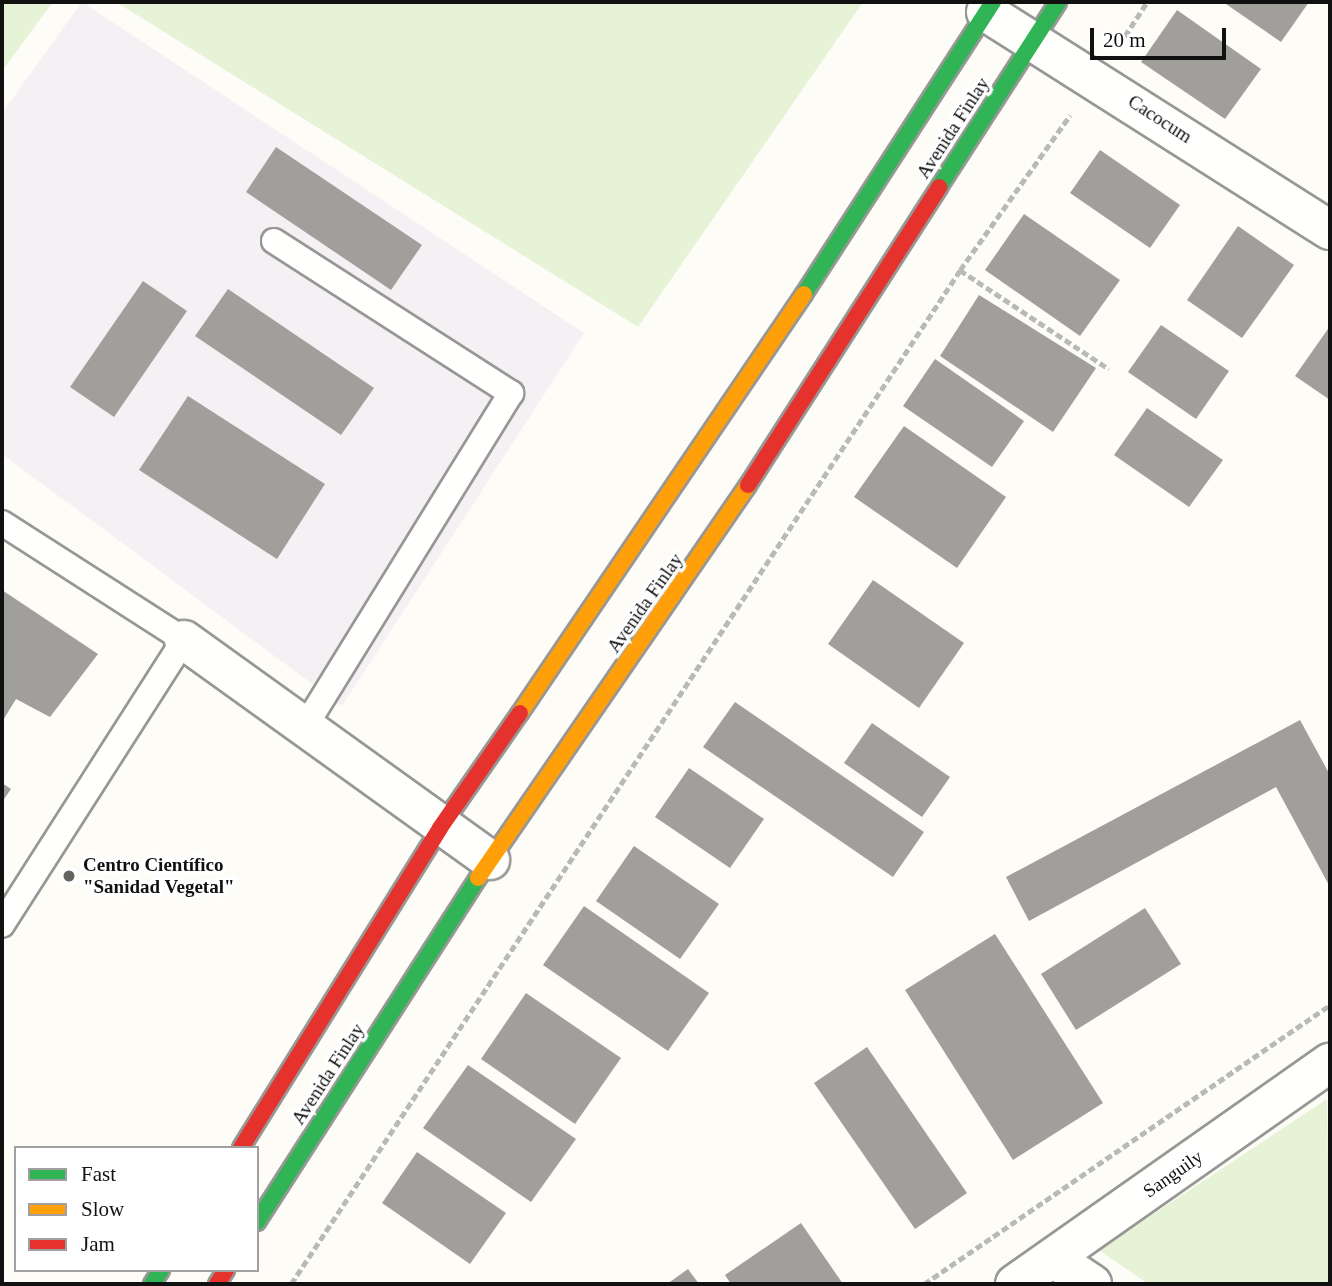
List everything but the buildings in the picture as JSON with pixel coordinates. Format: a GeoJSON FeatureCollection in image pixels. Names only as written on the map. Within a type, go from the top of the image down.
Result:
{"type":"FeatureCollection","features":[{"type":"Feature","properties":{"kind":"main road","name":"Avenida Finlay"},"geometry":{"type":"LineString","coordinates":[[259,1219],[490,860],[706,551],[1058,2]]}},
{"type":"Feature","properties":{"kind":"main road","name":"Avenida Finlay"},"geometry":{"type":"LineString","coordinates":[[242,1146],[440,828],[695,461],[990,7]]}},
{"type":"Feature","properties":{"kind":"street","name":"Cacocum"},"geometry":{"type":"LineString","coordinates":[[990,7],[1034,41],[1097,78],[1330,230]]}},
{"type":"Feature","properties":{"kind":"street"},"geometry":{"type":"LineString","coordinates":[[184,640],[440,828],[490,860]]}},
{"type":"Feature","properties":{"kind":"street","name":"Sanguily"},"geometry":{"type":"LineString","coordinates":[[1015,1284],[1330,1063]]}},
{"type":"Feature","properties":{"kind":"street"},"geometry":{"type":"LineString","coordinates":[[1053,1258],[1092,1284]]}},
{"type":"Feature","properties":{"kind":"lane"},"geometry":{"type":"LineString","coordinates":[[274,241],[510,393],[304,726]]}},
{"type":"Feature","properties":{"kind":"lane"},"geometry":{"type":"LineString","coordinates":[[2,523],[184,640],[2,925]]}},
{"type":"Feature","properties":{"kind":"path"},"geometry":{"type":"LineString","coordinates":[[291,1284],[960,270],[1097,78],[1147,2]]}},
{"type":"Feature","properties":{"kind":"path"},"geometry":{"type":"LineString","coordinates":[[960,270],[1109,369]]}},
{"type":"Feature","properties":{"kind":"path"},"geometry":{"type":"LineString","coordinates":[[924,1284],[1330,1005]]}},
{"type":"Feature","properties":{"kind":"shaded area"},"geometry":{"type":"Polygon","coordinates":[[[82,2],[584,333],[342,706],[2,454],[2,113],[82,2]]]}},
{"type":"Feature","properties":{"kind":"green space"},"geometry":{"type":"Polygon","coordinates":[[[2,2],[53,2],[2,71],[2,2]]]}},
{"type":"Feature","properties":{"kind":"green space"},"geometry":{"type":"Polygon","coordinates":[[[116,2],[863,2],[638,327],[116,2]]]}},
{"type":"Feature","properties":{"kind":"green space"},"geometry":{"type":"Polygon","coordinates":[[[1327,1099],[1330,1284],[1148,1284],[1099,1250],[1327,1099]]]}},
{"type":"Feature","properties":{"kind":"traffic: fast"},"geometry":{"type":"LineString","coordinates":[[804,294],[993,2]]}},
{"type":"Feature","properties":{"kind":"traffic: fast"},"geometry":{"type":"LineString","coordinates":[[939,187],[1058,2]]}},
{"type":"Feature","properties":{"kind":"traffic: fast"},"geometry":{"type":"LineString","coordinates":[[259,1219],[478,878]]}},
{"type":"Feature","properties":{"kind":"traffic: fast"},"geometry":{"type":"LineString","coordinates":[[152,1284],[160,1272]]}},
{"type":"Feature","properties":{"kind":"traffic: slow"},"geometry":{"type":"LineString","coordinates":[[520,713],[804,294]]}},
{"type":"Feature","properties":{"kind":"traffic: slow"},"geometry":{"type":"LineString","coordinates":[[478,878],[748,485]]}},
{"type":"Feature","properties":{"kind":"traffic: jam"},"geometry":{"type":"LineString","coordinates":[[748,485],[939,187]]}},
{"type":"Feature","properties":{"kind":"traffic: jam"},"geometry":{"type":"LineString","coordinates":[[242,1146],[440,828],[520,713]]}},
{"type":"Feature","properties":{"kind":"traffic: jam"},"geometry":{"type":"LineString","coordinates":[[217,1284],[225,1272]]}},
{"type":"Feature","properties":{"kind":"place","name":"Centro Científico \"Sanidad Vegetal\""},"geometry":{"type":"Point","coordinates":[69,876]}}]}
